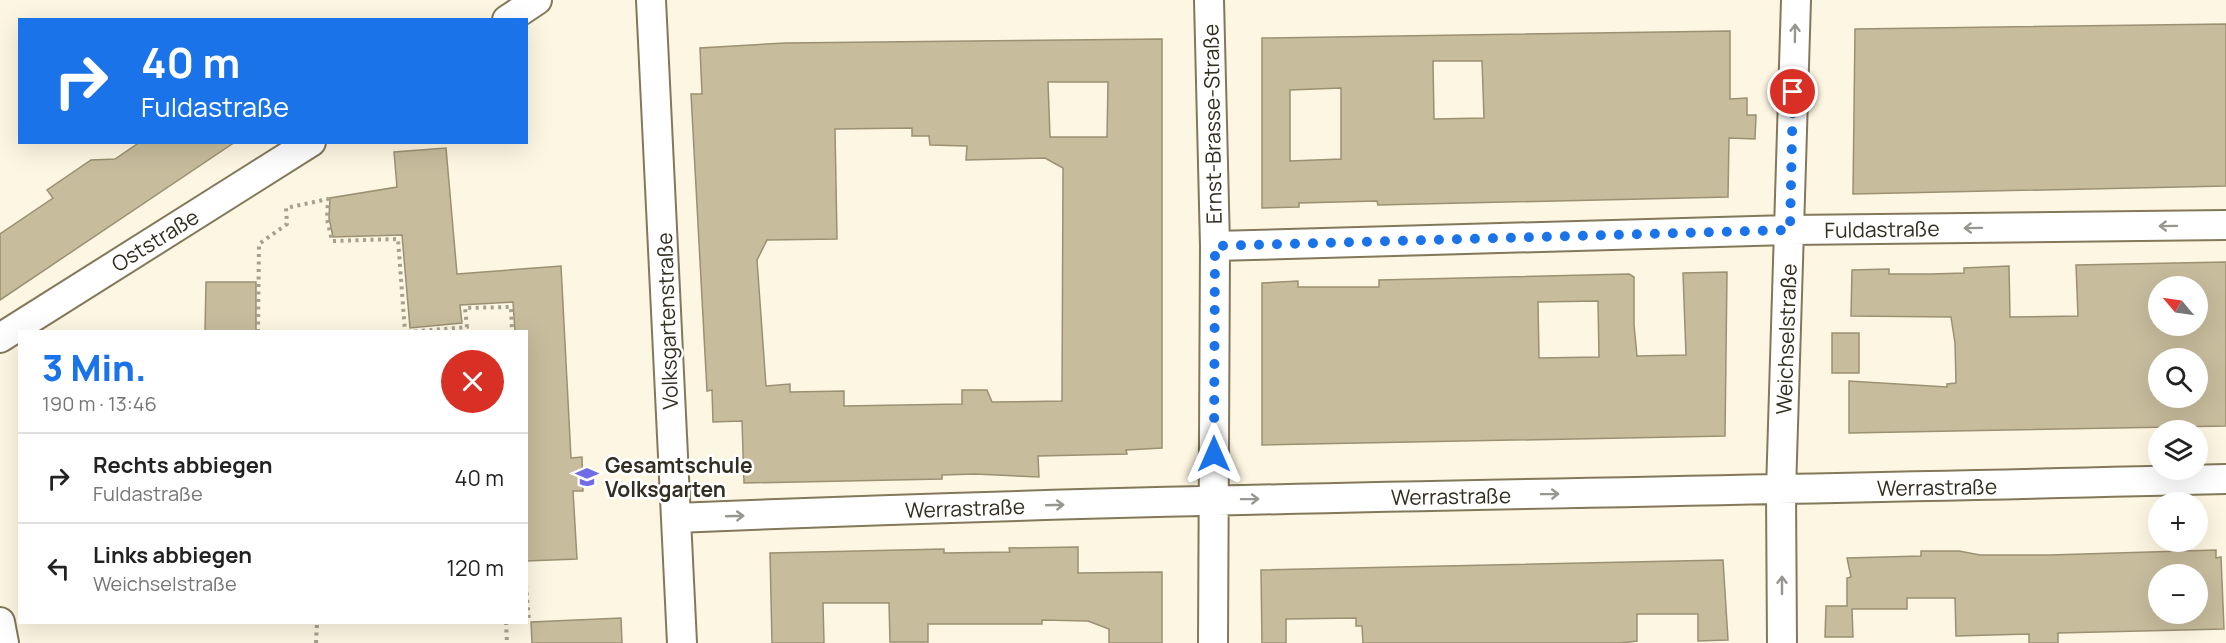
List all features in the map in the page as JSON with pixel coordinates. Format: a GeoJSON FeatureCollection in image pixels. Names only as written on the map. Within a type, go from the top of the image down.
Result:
{"type":"FeatureCollection","features":[{"type":"Feature","properties":{"kind":"street"},"geometry":{"type":"LineString","coordinates":[[510,18],[537,0]]}},
{"type":"Feature","properties":{"kind":"street","name":"Volksgartenstraße"},"geometry":{"type":"LineString","coordinates":[[651,0],[682,643]]}},
{"type":"Feature","properties":{"kind":"street","name":"Ernst-Brasse-Straße"},"geometry":{"type":"LineString","coordinates":[[1209,0],[1215,246],[1213,643]]}},
{"type":"Feature","properties":{"kind":"street","name":"Weichselstraße"},"geometry":{"type":"LineString","coordinates":[[1782,643],[1782,491],[1796,0]]}},
{"type":"Feature","properties":{"kind":"street","name":"Oststraße"},"geometry":{"type":"LineString","coordinates":[[0,338],[308,144]]}},
{"type":"Feature","properties":{"kind":"street","name":"Fuldastraße"},"geometry":{"type":"LineString","coordinates":[[1215,246],[1790,230],[2226,225]]}},
{"type":"Feature","properties":{"kind":"street","name":"Werrastraße"},"geometry":{"type":"LineString","coordinates":[[676,518],[1214,500],[1782,491],[2226,480]]}},
{"type":"Feature","properties":{"kind":"street"},"geometry":{"type":"LineString","coordinates":[[0,622],[4,643]]}},
{"type":"Feature","properties":{"kind":"path"},"geometry":{"type":"LineString","coordinates":[[258,330],[258,244],[287,224],[286,208],[328,199],[327,219],[332,241],[398,239],[406,330]]}},
{"type":"Feature","properties":{"kind":"path"},"geometry":{"type":"LineString","coordinates":[[430,330],[467,327],[465,308],[510,306],[512,330]]}},
{"type":"Feature","properties":{"kind":"path"},"geometry":{"type":"LineString","coordinates":[[316,643],[317,624]]}},
{"type":"Feature","properties":{"kind":"path"},"geometry":{"type":"LineString","coordinates":[[506,624],[507,643]]}},
{"type":"Feature","properties":{"kind":"building"},"geometry":{"type":"Polygon","coordinates":[[[2226,24],[2226,186],[1853,194],[1855,29],[2226,24]]]}},
{"type":"Feature","properties":{"kind":"building"},"geometry":{"type":"Polygon","coordinates":[[[1730,31],[1730,99],[1747,98],[1747,115],[1756,115],[1755,139],[1729,138],[1728,197],[1378,205],[1377,201],[1299,203],[1299,207],[1262,208],[1262,38],[1730,31]],[[1433,61],[1434,119],[1484,118],[1482,61],[1433,61]],[[1341,88],[1290,90],[1290,161],[1341,159],[1341,88]]]}},
{"type":"Feature","properties":{"kind":"building"},"geometry":{"type":"Polygon","coordinates":[[[1162,39],[1162,448],[1126,450],[1127,454],[1038,456],[1039,477],[975,474],[942,475],[942,479],[744,483],[742,421],[713,422],[712,390],[707,391],[691,94],[702,94],[700,48],[785,43],[1162,39]],[[1048,82],[1050,137],[1107,137],[1108,82],[1048,82]],[[912,128],[835,129],[837,239],[767,240],[757,260],[766,386],[790,384],[790,392],[844,391],[844,406],[962,404],[962,390],[987,390],[992,402],[1062,401],[1063,168],[1045,158],[966,160],[967,146],[930,145],[929,136],[912,136],[912,128]]]}},
{"type":"Feature","properties":{"kind":"building"},"geometry":{"type":"Polygon","coordinates":[[[137,144],[232,144],[0,300],[0,234],[53,198],[47,190],[91,160],[115,159],[137,144]]]}},
{"type":"Feature","properties":{"kind":"building"},"geometry":{"type":"Polygon","coordinates":[[[446,148],[457,274],[561,266],[571,458],[582,457],[583,491],[573,491],[577,559],[528,561],[528,330],[515,330],[513,302],[460,305],[462,323],[410,328],[402,235],[333,237],[329,218],[330,198],[397,187],[394,152],[446,148]]]}},
{"type":"Feature","properties":{"kind":"building"},"geometry":{"type":"Polygon","coordinates":[[[2226,262],[2226,426],[2208,426],[2208,420],[2148,420],[2148,427],[1849,433],[1849,381],[1947,387],[1947,384],[1956,383],[1955,343],[1951,317],[1851,316],[1852,270],[1889,269],[1889,274],[1931,274],[1964,273],[1964,268],[2009,266],[2010,317],[2078,316],[2076,265],[2226,262]]]}},
{"type":"Feature","properties":{"kind":"building"},"geometry":{"type":"Polygon","coordinates":[[[1727,272],[1725,436],[1262,445],[1262,283],[1298,281],[1298,287],[1379,287],[1379,280],[1629,274],[1634,277],[1634,325],[1637,356],[1686,355],[1683,273],[1727,272]],[[1598,301],[1538,302],[1539,358],[1599,357],[1598,301]]]}},
{"type":"Feature","properties":{"kind":"building"},"geometry":{"type":"Polygon","coordinates":[[[206,282],[256,282],[256,330],[205,330],[206,282]]]}},
{"type":"Feature","properties":{"kind":"building"},"geometry":{"type":"Polygon","coordinates":[[[1832,333],[1859,333],[1859,373],[1832,373],[1832,333]]]}},
{"type":"Feature","properties":{"kind":"building"},"geometry":{"type":"Polygon","coordinates":[[[1078,547],[1078,573],[1162,572],[1162,643],[1109,643],[1109,629],[1088,621],[1042,620],[1042,624],[928,624],[928,642],[890,642],[889,603],[823,603],[824,643],[772,643],[770,553],[944,549],[944,553],[1010,552],[1009,548],[1078,547]]]}},
{"type":"Feature","properties":{"kind":"building"},"geometry":{"type":"Polygon","coordinates":[[[2216,550],[2216,558],[2221,557],[2224,629],[2058,633],[2058,643],[2029,643],[2029,634],[1956,636],[1955,598],[1907,598],[1907,609],[1852,609],[1853,637],[1825,637],[1826,606],[1847,606],[1847,578],[1851,577],[1847,558],[1921,556],[1921,551],[1959,551],[1980,555],[2208,552],[2216,550]]]}},
{"type":"Feature","properties":{"kind":"building"},"geometry":{"type":"Polygon","coordinates":[[[1723,560],[1728,640],[1698,641],[1698,614],[1637,614],[1637,641],[1621,643],[1363,643],[1362,626],[1356,626],[1356,618],[1286,619],[1286,643],[1262,643],[1261,570],[1723,560]]]}},
{"type":"Feature","properties":{"kind":"building"},"geometry":{"type":"Polygon","coordinates":[[[621,618],[622,643],[532,643],[531,622],[621,618]]]}},
{"type":"Feature","properties":{"kind":"place","name":"Gesamtschule Volksgarten"},"geometry":{"type":"Point","coordinates":[587,477]}},
{"type":"Feature","properties":{"kind":"route"},"geometry":{"type":"LineString","coordinates":[[1214,454],[1215,246],[1790,230],[1793,92]]}}]}
